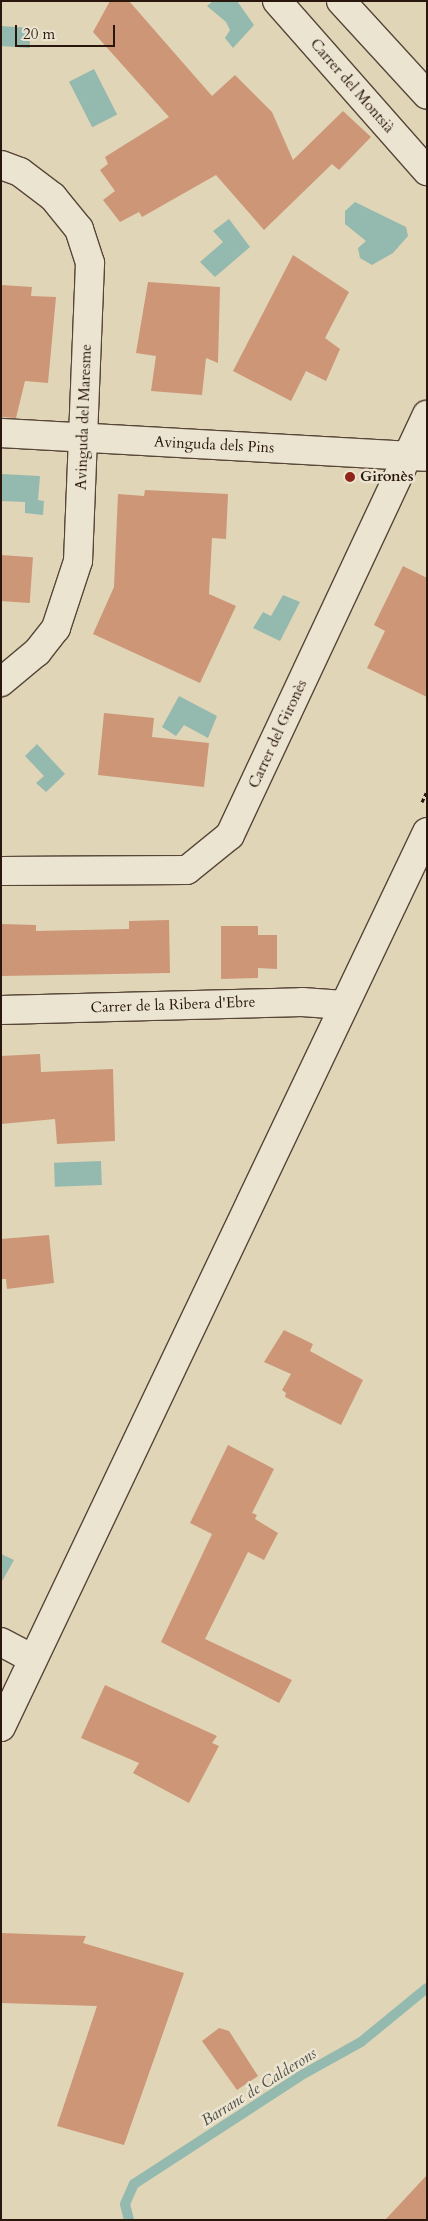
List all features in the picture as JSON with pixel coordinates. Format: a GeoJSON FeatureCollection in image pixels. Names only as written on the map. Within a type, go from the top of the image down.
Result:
{"type":"FeatureCollection","features":[{"type":"Feature","properties":{"kind":"street","name":"Carrer del Montsià"},"geometry":{"type":"LineString","coordinates":[[277,1],[427,171]]}},
{"type":"Feature","properties":{"kind":"street"},"geometry":{"type":"LineString","coordinates":[[341,1],[427,95]]}},
{"type":"Feature","properties":{"kind":"street","name":"Avinguda del Maresme"},"geometry":{"type":"LineString","coordinates":[[1,165],[20,172],[53,197],[79,229],[90,263],[78,561],[56,628],[37,652],[1,682]]}},
{"type":"Feature","properties":{"kind":"street","name":"Carrer del Gironès"},"geometry":{"type":"LineString","coordinates":[[1,872],[187,870],[230,835],[418,456],[427,415]]}},
{"type":"Feature","properties":{"kind":"street","name":"Avinguda dels Pins"},"geometry":{"type":"LineString","coordinates":[[1,434],[418,456]]}},
{"type":"Feature","properties":{"kind":"street"},"geometry":{"type":"LineString","coordinates":[[1,1727],[427,832]]}},
{"type":"Feature","properties":{"kind":"street","name":"Carrer de la Ribera d'Ebre"},"geometry":{"type":"LineString","coordinates":[[1,1010],[302,1002],[344,1005]]}},
{"type":"Feature","properties":{"kind":"street"},"geometry":{"type":"LineString","coordinates":[[1,1642],[34,1659]]}},
{"type":"Feature","properties":{"kind":"water"},"geometry":{"type":"Polygon","coordinates":[[[213,1],[237,1],[254,25],[233,48],[225,38],[230,30],[226,22],[207,6],[213,1]]]}},
{"type":"Feature","properties":{"kind":"water"},"geometry":{"type":"Polygon","coordinates":[[[1,26],[31,28],[30,48],[1,46],[1,26]]]}},
{"type":"Feature","properties":{"kind":"water"},"geometry":{"type":"Polygon","coordinates":[[[94,69],[117,114],[92,127],[69,82],[94,69]]]}},
{"type":"Feature","properties":{"kind":"water"},"geometry":{"type":"Polygon","coordinates":[[[355,202],[406,227],[408,236],[393,253],[372,265],[360,258],[358,248],[366,241],[345,224],[345,211],[355,202]]]}},
{"type":"Feature","properties":{"kind":"water"},"geometry":{"type":"Polygon","coordinates":[[[229,219],[250,247],[215,277],[200,262],[223,242],[213,231],[229,219]]]}},
{"type":"Feature","properties":{"kind":"water"},"geometry":{"type":"Polygon","coordinates":[[[1,474],[40,476],[38,500],[44,501],[43,515],[25,513],[25,502],[1,501],[1,474]]]}},
{"type":"Feature","properties":{"kind":"water"},"geometry":{"type":"Polygon","coordinates":[[[283,595],[300,602],[280,641],[253,628],[263,612],[271,616],[283,595]]]}},
{"type":"Feature","properties":{"kind":"water"},"geometry":{"type":"Polygon","coordinates":[[[179,696],[217,716],[208,738],[184,725],[176,736],[162,727],[179,696]]]}},
{"type":"Feature","properties":{"kind":"water"},"geometry":{"type":"Polygon","coordinates":[[[37,744],[65,774],[46,792],[36,783],[44,776],[25,756],[37,744]]]}},
{"type":"Feature","properties":{"kind":"water"},"geometry":{"type":"Polygon","coordinates":[[[101,1161],[102,1185],[55,1187],[54,1163],[101,1161]]]}},
{"type":"Feature","properties":{"kind":"water"},"geometry":{"type":"Polygon","coordinates":[[[1,1554],[14,1560],[1,1583],[1,1554]]]}},
{"type":"Feature","properties":{"kind":"building"},"geometry":{"type":"Polygon","coordinates":[[[110,1],[129,1],[212,96],[235,75],[272,112],[293,160],[343,111],[371,137],[339,170],[332,164],[264,230],[216,175],[142,217],[139,212],[120,222],[103,200],[115,191],[100,170],[108,164],[105,157],[169,117],[93,32],[110,1]]]}},
{"type":"Feature","properties":{"kind":"building"},"geometry":{"type":"Polygon","coordinates":[[[293,255],[349,292],[325,338],[340,349],[326,381],[306,371],[291,401],[233,371],[293,255]]]}},
{"type":"Feature","properties":{"kind":"building"},"geometry":{"type":"Polygon","coordinates":[[[148,282],[220,287],[218,363],[206,358],[202,395],[151,391],[156,356],[136,353],[148,282]]]}},
{"type":"Feature","properties":{"kind":"building"},"geometry":{"type":"Polygon","coordinates":[[[1,285],[32,287],[31,296],[56,297],[48,383],[25,381],[16,418],[1,417],[1,285]]]}},
{"type":"Feature","properties":{"kind":"building"},"geometry":{"type":"Polygon","coordinates":[[[145,490],[228,494],[226,539],[212,538],[209,594],[236,606],[200,683],[93,634],[114,587],[118,494],[144,496],[145,490]]]}},
{"type":"Feature","properties":{"kind":"building"},"geometry":{"type":"Polygon","coordinates":[[[1,555],[33,557],[30,603],[1,601],[1,555]]]}},
{"type":"Feature","properties":{"kind":"building"},"geometry":{"type":"Polygon","coordinates":[[[403,566],[427,578],[427,697],[367,668],[385,631],[374,625],[403,566]]]}},
{"type":"Feature","properties":{"kind":"building"},"geometry":{"type":"Polygon","coordinates":[[[104,713],[154,718],[152,737],[209,743],[204,787],[98,775],[104,713]]]}},
{"type":"Feature","properties":{"kind":"building"},"geometry":{"type":"Polygon","coordinates":[[[169,920],[170,973],[1,976],[1,924],[36,925],[36,931],[129,929],[129,921],[169,920]]]}},
{"type":"Feature","properties":{"kind":"building"},"geometry":{"type":"Polygon","coordinates":[[[221,926],[258,926],[258,935],[277,935],[277,969],[258,968],[258,978],[221,979],[221,926]]]}},
{"type":"Feature","properties":{"kind":"building"},"geometry":{"type":"Polygon","coordinates":[[[40,1054],[41,1072],[113,1069],[115,1141],[57,1144],[55,1119],[1,1124],[1,1056],[40,1054]]]}},
{"type":"Feature","properties":{"kind":"building"},"geometry":{"type":"Polygon","coordinates":[[[49,1235],[54,1283],[7,1289],[6,1279],[1,1279],[1,1239],[49,1235]]]}},
{"type":"Feature","properties":{"kind":"building"},"geometry":{"type":"Polygon","coordinates":[[[284,1330],[313,1344],[310,1351],[363,1380],[341,1425],[285,1397],[286,1393],[282,1390],[291,1374],[264,1362],[284,1330]]]}},
{"type":"Feature","properties":{"kind":"building"},"geometry":{"type":"Polygon","coordinates":[[[228,1445],[274,1469],[252,1513],[257,1515],[255,1519],[278,1533],[264,1560],[248,1552],[205,1639],[292,1680],[279,1703],[161,1642],[212,1534],[190,1523],[228,1445]]]}},
{"type":"Feature","properties":{"kind":"building"},"geometry":{"type":"Polygon","coordinates":[[[105,1685],[217,1736],[212,1743],[219,1746],[189,1803],[133,1773],[139,1763],[81,1738],[105,1685]]]}},
{"type":"Feature","properties":{"kind":"building"},"geometry":{"type":"Polygon","coordinates":[[[1,1933],[86,1936],[83,1943],[184,1973],[124,2145],[57,2126],[97,2006],[1,2003],[1,1933]]]}},
{"type":"Feature","properties":{"kind":"building"},"geometry":{"type":"Polygon","coordinates":[[[219,2028],[229,2031],[258,2076],[237,2090],[202,2041],[219,2028]]]}},
{"type":"Feature","properties":{"kind":"building"},"geometry":{"type":"Polygon","coordinates":[[[427,2175],[427,2220],[385,2220],[427,2175]]]}},
{"type":"Feature","properties":{"kind":"waterway","name":"Barranc de Calderons"},"geometry":{"type":"LineString","coordinates":[[129,2220],[125,2204],[134,2184],[300,2076],[361,2042],[427,1988]]}},
{"type":"Feature","properties":{"kind":"place","name":"Gironès"},"geometry":{"type":"Point","coordinates":[350,477]}}]}
